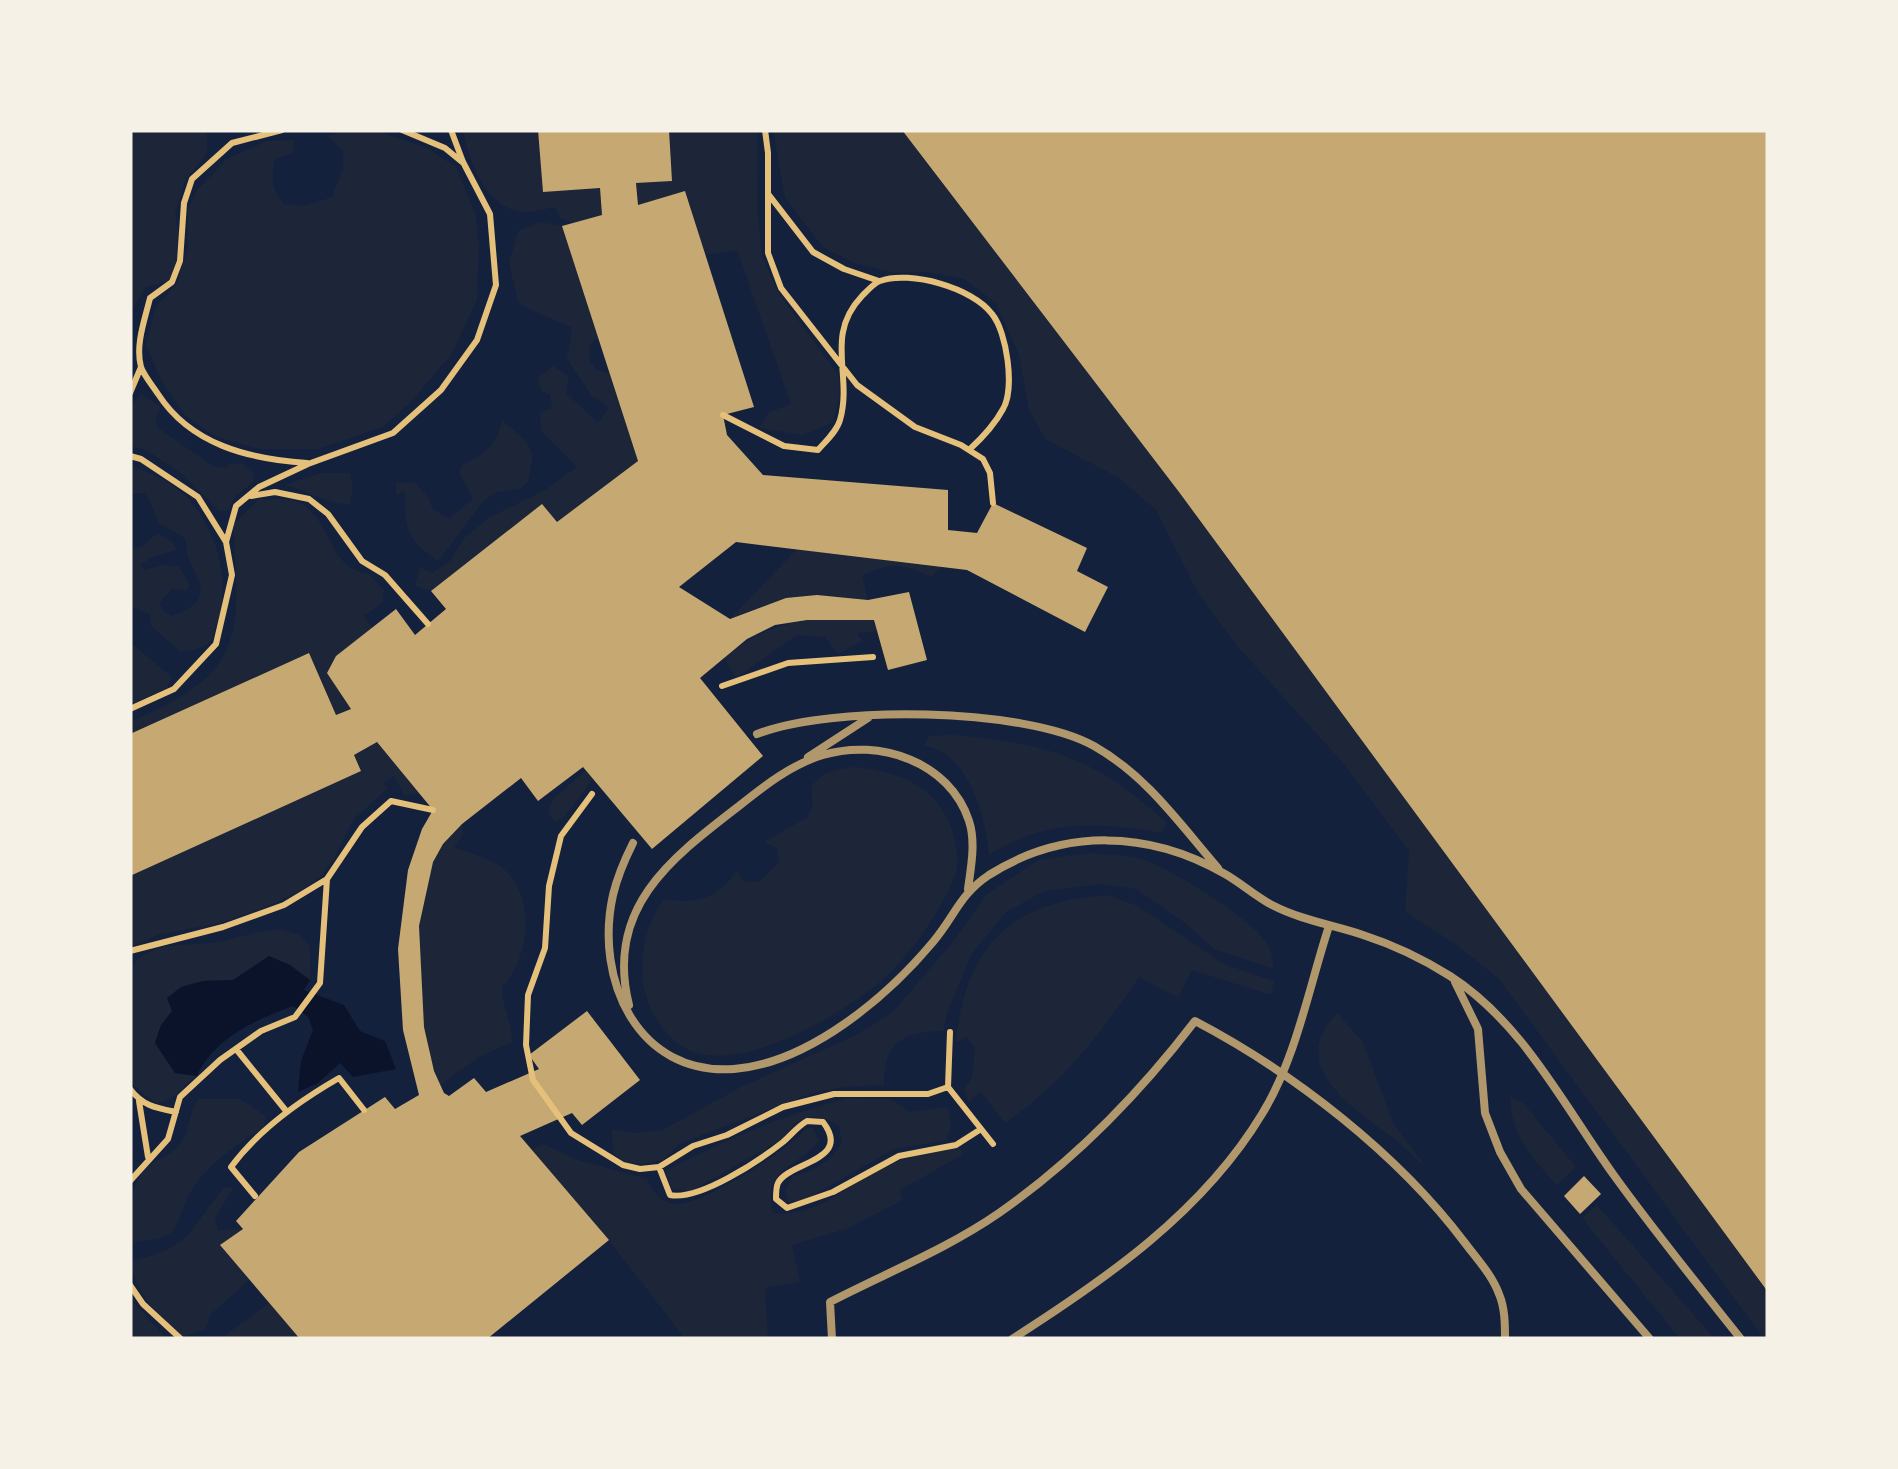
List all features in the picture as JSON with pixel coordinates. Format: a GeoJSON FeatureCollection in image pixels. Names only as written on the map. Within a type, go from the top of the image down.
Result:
{"type":"FeatureCollection","features":[{"type":"Feature","properties":{"kind":"lane"},"geometry":{"type":"LineString","coordinates":[[632,1017],[624,952],[640,900],[656,876],[696,838],[872,716]]}},
{"type":"Feature","properties":{"kind":"lane"},"geometry":{"type":"LineString","coordinates":[[757,734],[790,723],[872,716],[995,720],[1042,728],[1091,744],[1150,787],[1221,872]]}},
{"type":"Feature","properties":{"kind":"lane"},"geometry":{"type":"LineString","coordinates":[[796,766],[825,754],[868,750],[916,761],[930,770],[958,798],[969,822],[972,842],[968,889]]}},
{"type":"Feature","properties":{"kind":"lane"},"geometry":{"type":"LineString","coordinates":[[633,843],[613,896],[610,965],[642,1036],[662,1053],[692,1067],[740,1068],[778,1058],[826,1036],[866,1010],[898,981],[936,938],[968,889],[1032,853],[1062,843],[1098,838],[1133,840],[1221,872],[1272,905],[1410,953],[1454,978],[1493,1012],[1534,1059],[1612,1174],[1742,1339]]}},
{"type":"Feature","properties":{"kind":"lane"},"geometry":{"type":"LineString","coordinates":[[1012,1339],[1123,1263],[1202,1192],[1264,1113],[1282,1072],[1329,926]]}},
{"type":"Feature","properties":{"kind":"lane"},"geometry":{"type":"LineString","coordinates":[[1454,978],[1478,1029],[1486,1113],[1500,1152],[1521,1189],[1650,1339]]}},
{"type":"Feature","properties":{"kind":"lane"},"geometry":{"type":"LineString","coordinates":[[832,1339],[830,1302],[997,1214],[1102,1127],[1147,1081],[1195,1022],[1282,1072],[1428,1197],[1500,1294],[1505,1339]]}},
{"type":"Feature","properties":{"kind":"path"},"geometry":{"type":"LineString","coordinates":[[229,130],[232,143]]}},
{"type":"Feature","properties":{"kind":"path"},"geometry":{"type":"LineString","coordinates":[[282,130],[232,143],[192,179],[184,202],[180,261],[172,282],[150,298],[140,342],[142,367],[170,413],[239,454],[308,464]]}},
{"type":"Feature","properties":{"kind":"path"},"geometry":{"type":"LineString","coordinates":[[402,130],[445,148],[463,162]]}},
{"type":"Feature","properties":{"kind":"path"},"geometry":{"type":"LineString","coordinates":[[226,542],[236,506],[246,497],[308,464],[392,433],[441,390],[477,340],[496,285],[490,214],[451,130]]}},
{"type":"Feature","properties":{"kind":"path"},"geometry":{"type":"LineString","coordinates":[[764,130],[768,252],[781,288],[857,386],[915,427],[983,459],[990,473],[993,503]]}},
{"type":"Feature","properties":{"kind":"path"},"geometry":{"type":"LineString","coordinates":[[768,194],[813,252],[844,270],[878,282],[910,280],[960,288],[992,314],[1005,342],[1008,392],[1005,407],[969,450]]}},
{"type":"Feature","properties":{"kind":"path"},"geometry":{"type":"LineString","coordinates":[[723,415],[784,446],[818,450],[839,424],[844,391],[839,342],[846,321],[859,299],[878,282]]}},
{"type":"Feature","properties":{"kind":"path"},"geometry":{"type":"LineString","coordinates":[[130,393],[142,367]]}},
{"type":"Feature","properties":{"kind":"path"},"geometry":{"type":"LineString","coordinates":[[130,456],[141,459],[198,497],[226,542],[232,576],[216,644],[174,689],[130,709]]}},
{"type":"Feature","properties":{"kind":"path"},"geometry":{"type":"LineString","coordinates":[[246,497],[274,492],[309,500],[328,514],[362,561],[385,575],[428,624]]}},
{"type":"Feature","properties":{"kind":"path"},"geometry":{"type":"LineString","coordinates":[[722,686],[788,664],[873,657]]}},
{"type":"Feature","properties":{"kind":"path"},"geometry":{"type":"LineString","coordinates":[[133,952],[284,906],[327,879],[362,826],[392,800],[433,810]]}},
{"type":"Feature","properties":{"kind":"path"},"geometry":{"type":"LineString","coordinates":[[130,1181],[168,1139],[180,1097],[261,1031],[294,1017],[320,983],[327,879]]}},
{"type":"Feature","properties":{"kind":"path"},"geometry":{"type":"LineString","coordinates":[[950,1032],[948,1087],[993,1144]]}},
{"type":"Feature","properties":{"kind":"path"},"geometry":{"type":"LineString","coordinates":[[236,1049],[287,1112]]}},
{"type":"Feature","properties":{"kind":"path"},"geometry":{"type":"LineString","coordinates":[[255,1196],[231,1167],[248,1143],[287,1112],[339,1078],[364,1110]]}},
{"type":"Feature","properties":{"kind":"path"},"geometry":{"type":"LineString","coordinates":[[130,1089],[139,1101],[148,1157]]}},
{"type":"Feature","properties":{"kind":"path"},"geometry":{"type":"LineString","coordinates":[[139,1101],[176,1112]]}},
{"type":"Feature","properties":{"kind":"path"},"geometry":{"type":"LineString","coordinates":[[660,1167],[670,1194],[682,1197],[702,1192],[758,1158],[806,1122],[824,1122],[830,1135],[828,1148],[817,1161],[786,1174],[777,1185],[776,1200],[787,1208],[833,1192],[898,1156],[956,1144],[981,1129]]}},
{"type":"Feature","properties":{"kind":"path"},"geometry":{"type":"LineString","coordinates":[[130,1285],[143,1304],[180,1339]]}},
{"type":"Feature","properties":{"kind":"shaded area"},"geometry":{"type":"Polygon","coordinates":[[[130,130],[207,130],[207,153],[185,181],[175,214],[181,248],[169,281],[146,287],[130,314],[130,130]]]}},
{"type":"Feature","properties":{"kind":"shaded area"},"geometry":{"type":"Polygon","coordinates":[[[353,130],[379,132],[427,148],[456,167],[476,216],[477,300],[451,355],[409,404],[383,427],[318,449],[259,449],[214,436],[185,415],[162,382],[146,345],[155,308],[178,282],[188,246],[188,209],[198,189],[227,159],[266,141],[295,140],[292,153],[275,159],[274,189],[284,204],[304,206],[332,197],[343,169],[343,151],[327,136],[353,130]]]}},
{"type":"Feature","properties":{"kind":"shaded area"},"geometry":{"type":"Polygon","coordinates":[[[463,130],[538,130],[543,192],[600,188],[602,215],[573,223],[560,218],[555,207],[522,212],[509,209],[481,181],[463,130]]]}},
{"type":"Feature","properties":{"kind":"shaded area"},"geometry":{"type":"Polygon","coordinates":[[[669,130],[757,130],[762,256],[779,294],[839,376],[833,422],[803,435],[759,428],[769,412],[791,404],[737,250],[705,255],[686,192],[638,205],[636,183],[671,181],[669,130]]]}},
{"type":"Feature","properties":{"kind":"shaded area"},"geometry":{"type":"Polygon","coordinates":[[[773,130],[902,130],[1179,492],[1768,1292],[1768,1339],[1764,1339],[1499,979],[1457,945],[1405,912],[1409,851],[1344,764],[1237,646],[1197,591],[1156,510],[1119,478],[1045,439],[1029,410],[1019,355],[996,303],[964,279],[928,272],[892,272],[857,264],[824,248],[785,198],[773,130]]]}},
{"type":"Feature","properties":{"kind":"shaded area"},"geometry":{"type":"Polygon","coordinates":[[[540,222],[562,226],[598,339],[589,345],[589,361],[597,370],[609,373],[638,461],[557,522],[542,505],[431,591],[415,586],[420,567],[432,573],[449,562],[465,537],[490,517],[545,490],[577,467],[541,431],[540,412],[552,408],[550,395],[541,391],[538,378],[553,366],[569,376],[566,393],[598,423],[609,407],[592,396],[567,359],[572,328],[518,302],[509,263],[518,231],[540,222]]]}},
{"type":"Feature","properties":{"kind":"shaded area"},"geometry":{"type":"Polygon","coordinates":[[[141,394],[161,407],[155,418],[158,428],[213,466],[226,468],[242,463],[253,474],[253,482],[235,497],[229,510],[219,511],[181,473],[146,450],[130,446],[130,406],[141,394]]]}},
{"type":"Feature","properties":{"kind":"shaded area"},"geometry":{"type":"Polygon","coordinates":[[[502,420],[527,442],[533,457],[528,481],[522,488],[497,492],[483,501],[438,561],[409,532],[405,491],[396,495],[396,483],[414,482],[428,497],[433,510],[449,518],[473,499],[459,472],[462,465],[489,448],[502,420]]]}},
{"type":"Feature","properties":{"kind":"shaded area"},"geometry":{"type":"Polygon","coordinates":[[[130,465],[181,492],[204,520],[217,549],[223,595],[213,638],[201,647],[181,652],[151,626],[150,614],[130,606],[130,549],[143,546],[157,533],[177,550],[140,565],[144,570],[178,566],[190,585],[186,591],[172,588],[160,603],[162,610],[172,616],[189,608],[201,591],[186,539],[159,523],[146,493],[130,494],[130,465]]]}},
{"type":"Feature","properties":{"kind":"shaded area"},"geometry":{"type":"Polygon","coordinates":[[[321,473],[350,473],[350,504],[285,485],[321,473]]]}},
{"type":"Feature","properties":{"kind":"shaded area"},"geometry":{"type":"Polygon","coordinates":[[[259,499],[288,499],[305,506],[344,562],[369,574],[384,590],[382,603],[364,616],[373,628],[336,656],[327,672],[351,709],[336,715],[309,653],[130,734],[130,722],[195,687],[215,669],[227,648],[236,597],[233,525],[259,499]]]}},
{"type":"Feature","properties":{"kind":"shaded area"},"geometry":{"type":"Polygon","coordinates":[[[797,549],[943,566],[931,577],[896,566],[871,571],[862,576],[868,600],[797,599],[730,619],[797,549]]]}},
{"type":"Feature","properties":{"kind":"shaded area"},"geometry":{"type":"Polygon","coordinates":[[[807,620],[874,620],[877,631],[857,633],[862,641],[838,654],[825,637],[797,635],[736,678],[724,658],[762,633],[807,620]]]}},
{"type":"Feature","properties":{"kind":"shaded area"},"geometry":{"type":"Polygon","coordinates":[[[130,642],[172,677],[167,688],[130,705],[130,642]]]}},
{"type":"Feature","properties":{"kind":"shaded area"},"geometry":{"type":"Polygon","coordinates":[[[953,735],[1043,749],[1092,768],[1166,822],[1162,833],[1072,826],[1031,835],[989,855],[984,823],[972,788],[952,760],[924,746],[929,736],[953,735]]]}},
{"type":"Feature","properties":{"kind":"shaded area"},"geometry":{"type":"Polygon","coordinates":[[[377,742],[422,794],[404,795],[394,776],[384,782],[387,789],[353,820],[333,860],[305,888],[223,922],[158,935],[130,947],[130,876],[361,771],[354,755],[377,742]]]}},
{"type":"Feature","properties":{"kind":"shaded area"},"geometry":{"type":"Polygon","coordinates":[[[855,767],[906,779],[942,809],[955,842],[957,865],[937,912],[889,974],[824,1020],[796,1035],[739,1054],[713,1056],[685,1048],[662,1027],[645,994],[643,951],[656,911],[664,899],[696,900],[714,893],[737,870],[743,881],[759,882],[779,862],[777,848],[764,842],[808,817],[813,803],[811,787],[820,777],[855,767]]]}},
{"type":"Feature","properties":{"kind":"shaded area"},"geometry":{"type":"Polygon","coordinates":[[[586,770],[593,779],[564,817],[554,822],[548,811],[554,798],[586,770]]]}},
{"type":"Feature","properties":{"kind":"shaded area"},"geometry":{"type":"Polygon","coordinates":[[[462,824],[463,835],[454,847],[488,859],[505,870],[522,897],[526,929],[519,960],[502,987],[512,1042],[479,1057],[440,1085],[431,1062],[420,1005],[420,913],[433,862],[462,824]]]}},
{"type":"Feature","properties":{"kind":"shaded area"},"geometry":{"type":"Polygon","coordinates":[[[1090,853],[1145,860],[1193,885],[1260,935],[1269,948],[1274,969],[1214,949],[1136,889],[1100,884],[1045,891],[1006,912],[971,955],[943,1031],[906,1037],[892,1049],[884,1085],[813,1093],[681,1143],[662,1160],[643,1164],[623,1161],[613,1153],[612,1129],[635,1133],[663,1130],[739,1088],[854,1036],[893,1012],[955,939],[986,895],[1038,860],[1090,853]]]}},
{"type":"Feature","properties":{"kind":"shaded area"},"geometry":{"type":"Polygon","coordinates":[[[1107,895],[1138,906],[1224,964],[1274,981],[1271,995],[1192,970],[1178,998],[1139,977],[1079,1057],[1005,1123],[981,1092],[969,1102],[964,1090],[972,1077],[975,1048],[966,1037],[956,1043],[970,980],[982,956],[1019,919],[1073,899],[1107,895]]]}},
{"type":"Feature","properties":{"kind":"shaded area"},"geometry":{"type":"Polygon","coordinates":[[[279,929],[299,935],[310,946],[310,980],[269,956],[233,980],[203,981],[161,1025],[155,1043],[175,1073],[197,1076],[175,1096],[155,1103],[134,1086],[130,1077],[128,996],[135,963],[168,946],[218,942],[279,929]]]}},
{"type":"Feature","properties":{"kind":"shaded area"},"geometry":{"type":"Polygon","coordinates":[[[269,956],[310,980],[304,990],[344,1005],[360,1031],[385,1041],[396,1069],[353,1077],[340,1063],[318,1083],[298,1092],[301,1061],[313,1030],[308,1017],[293,1006],[250,1024],[225,1041],[197,1076],[175,1073],[155,1043],[161,1025],[172,1011],[167,998],[181,987],[203,981],[233,980],[269,956]]]}},
{"type":"Feature","properties":{"kind":"shaded area"},"geometry":{"type":"Polygon","coordinates":[[[1337,1013],[1363,1042],[1393,1123],[1427,1169],[1348,1103],[1323,1071],[1318,1053],[1323,1033],[1337,1013]]]}},
{"type":"Feature","properties":{"kind":"shaded area"},"geometry":{"type":"Polygon","coordinates":[[[1510,1096],[1524,1104],[1576,1167],[1557,1185],[1518,1134],[1510,1096]]]}},
{"type":"Feature","properties":{"kind":"shaded area"},"geometry":{"type":"Polygon","coordinates":[[[848,1098],[891,1099],[910,1112],[948,1107],[951,1126],[946,1140],[892,1150],[805,1200],[788,1202],[785,1191],[793,1176],[821,1165],[842,1143],[839,1126],[815,1117],[801,1120],[784,1138],[691,1191],[672,1189],[665,1171],[777,1120],[848,1098]]]}},
{"type":"Feature","properties":{"kind":"shaded area"},"geometry":{"type":"Polygon","coordinates":[[[198,1099],[240,1099],[266,1116],[263,1128],[202,1176],[170,1233],[130,1241],[135,1186],[147,1168],[182,1141],[198,1099]]]}},
{"type":"Feature","properties":{"kind":"shaded area"},"geometry":{"type":"Polygon","coordinates":[[[807,1128],[813,1128],[819,1140],[776,1178],[770,1198],[773,1213],[791,1213],[822,1203],[880,1169],[904,1160],[957,1145],[964,1154],[900,1190],[903,1200],[846,1229],[792,1245],[800,1282],[765,1288],[768,1339],[685,1339],[609,1240],[532,1150],[543,1144],[575,1159],[647,1179],[657,1196],[674,1204],[703,1197],[743,1175],[807,1128]]]}},
{"type":"Feature","properties":{"kind":"shaded area"},"geometry":{"type":"Polygon","coordinates":[[[234,1187],[215,1218],[218,1230],[243,1229],[220,1245],[249,1280],[210,1315],[206,1329],[184,1337],[150,1304],[137,1284],[130,1261],[178,1243],[224,1188],[234,1187]]]}},
{"type":"Feature","properties":{"kind":"shaded area"},"geometry":{"type":"Polygon","coordinates":[[[1597,1205],[1715,1339],[1680,1339],[1582,1218],[1597,1205]]]}},
{"type":"Feature","properties":{"kind":"shaded area"},"geometry":{"type":"Polygon","coordinates":[[[130,1299],[167,1339],[130,1339],[130,1299]]]}},
{"type":"Feature","properties":{"kind":"shaded area"},"geometry":{"type":"Polygon","coordinates":[[[269,1303],[300,1339],[220,1339],[269,1303]]]}},
{"type":"Feature","properties":{"kind":"building"},"geometry":{"type":"Polygon","coordinates":[[[538,130],[669,130],[672,181],[636,183],[638,205],[685,191],[754,407],[723,415],[727,435],[763,475],[948,490],[948,530],[977,533],[993,503],[1087,548],[1077,571],[1108,587],[1085,632],[967,570],[736,542],[679,587],[730,619],[786,598],[817,595],[868,600],[909,592],[927,660],[888,670],[874,620],[807,620],[775,625],[747,639],[700,678],[763,756],[652,849],[583,767],[538,801],[521,778],[443,844],[433,862],[419,926],[424,1027],[434,1071],[449,1096],[474,1078],[486,1092],[539,1069],[529,1055],[587,1011],[640,1080],[582,1125],[572,1113],[520,1136],[609,1240],[487,1339],[300,1339],[220,1245],[243,1229],[236,1221],[299,1152],[385,1097],[395,1109],[419,1095],[403,1030],[398,949],[408,870],[433,810],[377,742],[354,755],[361,771],[130,876],[130,734],[309,653],[336,715],[351,709],[327,673],[336,656],[396,609],[415,635],[446,609],[431,591],[542,504],[557,522],[638,461],[562,226],[602,215],[600,188],[543,192],[538,130]]]}},
{"type":"Feature","properties":{"kind":"building"},"geometry":{"type":"Polygon","coordinates":[[[902,130],[1768,130],[1768,1292],[1179,492],[902,130]]]}},
{"type":"Feature","properties":{"kind":"building"},"geometry":{"type":"Polygon","coordinates":[[[1584,1176],[1601,1194],[1580,1214],[1564,1196],[1584,1176]]]}}]}
